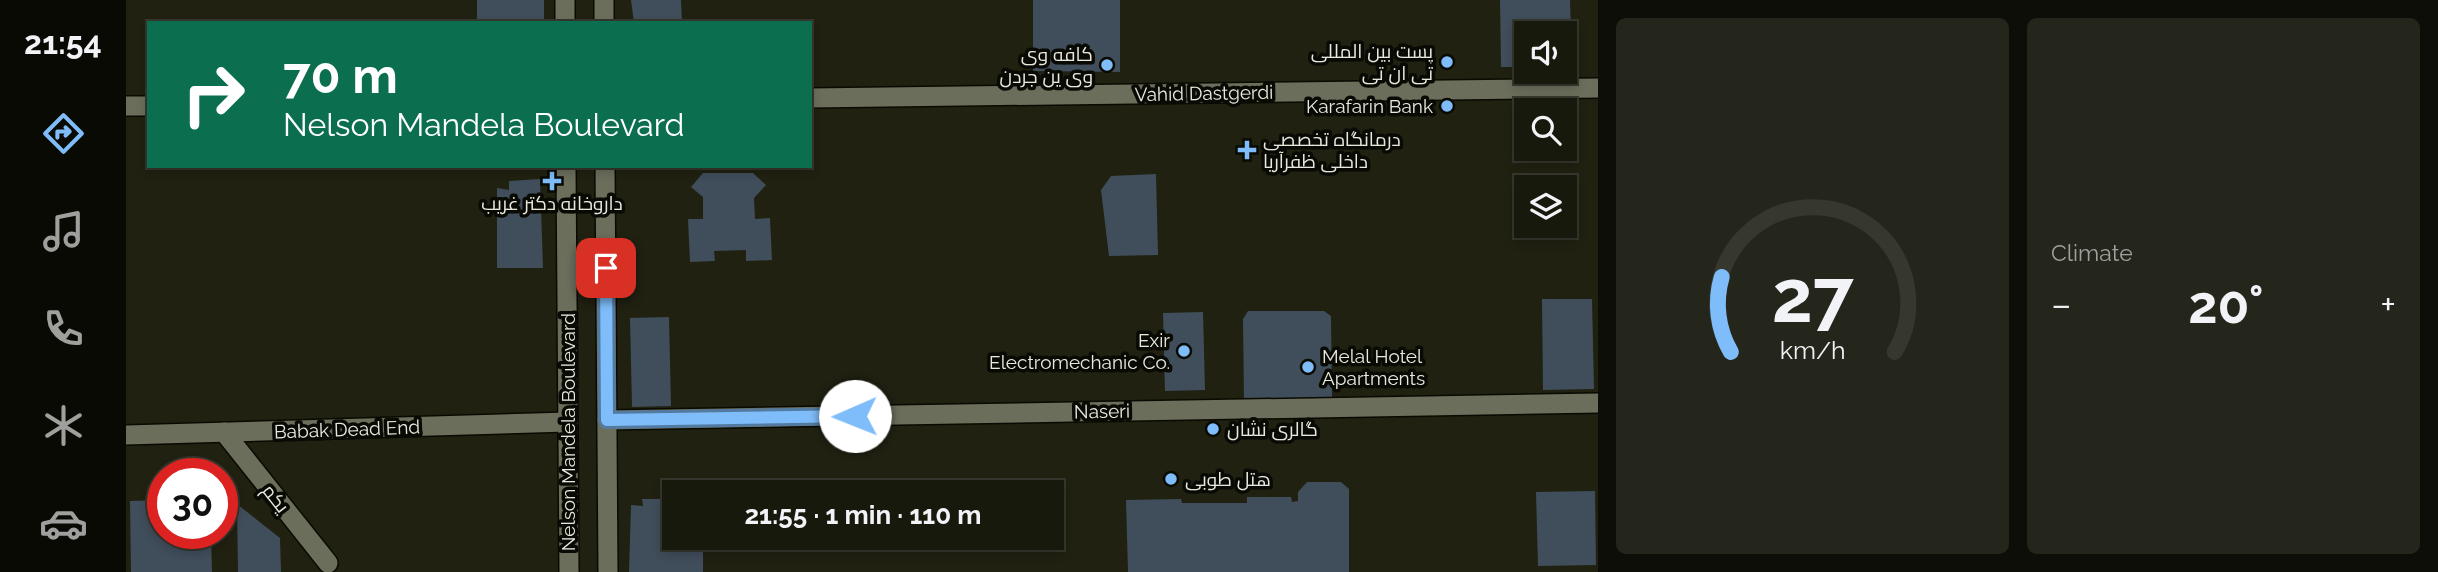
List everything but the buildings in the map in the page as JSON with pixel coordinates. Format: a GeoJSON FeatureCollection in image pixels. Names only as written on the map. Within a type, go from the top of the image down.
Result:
{"type":"FeatureCollection","features":[{"type":"Feature","properties":{"kind":"main road"},"geometry":{"type":"LineString","coordinates":[[565,0],[565,21]]}},
{"type":"Feature","properties":{"kind":"main road"},"geometry":{"type":"LineString","coordinates":[[604,0],[604,21]]}},
{"type":"Feature","properties":{"kind":"main road","name":"Vahid Dastgerdi"},"geometry":{"type":"LineString","coordinates":[[812,97],[1598,88]]}},
{"type":"Feature","properties":{"kind":"main road"},"geometry":{"type":"LineString","coordinates":[[126,106],[147,106]]}},
{"type":"Feature","properties":{"kind":"main road","name":"Nelson Mandela Boulevard"},"geometry":{"type":"LineString","coordinates":[[566,168],[569,572]]}},
{"type":"Feature","properties":{"kind":"main road","name":"Nelson Mandela Boulevard"},"geometry":{"type":"LineString","coordinates":[[605,168],[608,572]]}},
{"type":"Feature","properties":{"kind":"main road","name":"Naseri"},"geometry":{"type":"LineString","coordinates":[[607,420],[1598,403]]}},
{"type":"Feature","properties":{"kind":"main road","name":"Babak Dead End"},"geometry":{"type":"LineString","coordinates":[[126,435],[568,422]]}},
{"type":"Feature","properties":{"kind":"main road","name":"یکم"},"geometry":{"type":"LineString","coordinates":[[224,432],[328,563]]}},
{"type":"Feature","properties":{"kind":"place","name":"پست بین المللی تی ان تی"},"geometry":{"type":"Point","coordinates":[1447,62]}},
{"type":"Feature","properties":{"kind":"place","name":"کافه وی وی ین جردن"},"geometry":{"type":"Point","coordinates":[1107,65]}},
{"type":"Feature","properties":{"kind":"place","name":"Karafarin Bank"},"geometry":{"type":"Point","coordinates":[1447,106]}},
{"type":"Feature","properties":{"kind":"place","name":"درمانگاه تخصصی داخلی ظفرآریا"},"geometry":{"type":"Point","coordinates":[1247,150]}},
{"type":"Feature","properties":{"kind":"place","name":"داروخانه دکتر غریب"},"geometry":{"type":"Point","coordinates":[552,181]}},
{"type":"Feature","properties":{"kind":"place","name":"Exir Electromechanic Co."},"geometry":{"type":"Point","coordinates":[1184,351]}},
{"type":"Feature","properties":{"kind":"place","name":"Melal Hotel Apartments"},"geometry":{"type":"Point","coordinates":[1308,367]}},
{"type":"Feature","properties":{"kind":"place","name":"گالری نشان"},"geometry":{"type":"Point","coordinates":[1213,429]}},
{"type":"Feature","properties":{"kind":"place","name":"هتل طوبی"},"geometry":{"type":"Point","coordinates":[1171,479]}},
{"type":"Feature","properties":{"kind":"route"},"geometry":{"type":"LineString","coordinates":[[606,268],[607,420],[855,416]]}}]}
